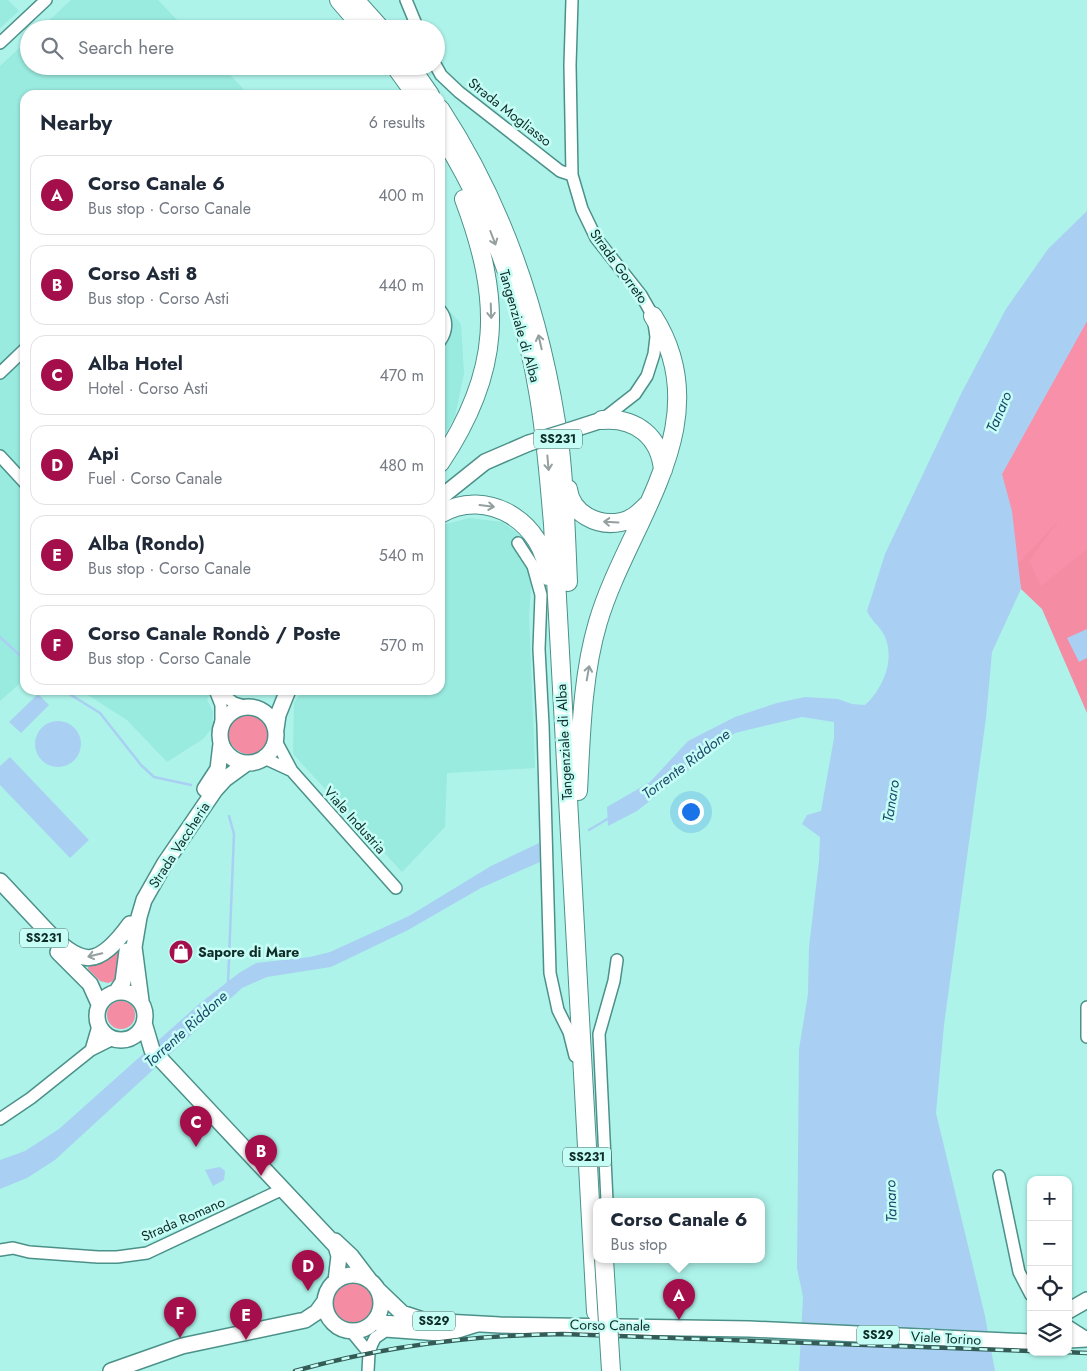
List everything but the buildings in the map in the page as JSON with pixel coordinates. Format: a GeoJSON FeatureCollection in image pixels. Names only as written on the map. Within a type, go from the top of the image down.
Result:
{"type":"FeatureCollection","features":[{"type":"Feature","properties":{"kind":"highway"},"geometry":{"type":"LineString","coordinates":[[339,0],[356,20]]}},
{"type":"Feature","properties":{"kind":"highway"},"geometry":{"type":"LineString","coordinates":[[355,0],[373,20]]}},
{"type":"Feature","properties":{"kind":"highway"},"geometry":{"type":"LineString","coordinates":[[398,75],[406,90]]}},
{"type":"Feature","properties":{"kind":"highway"},"geometry":{"type":"LineString","coordinates":[[401,75],[412,90]]}},
{"type":"Feature","properties":{"kind":"highway"},"geometry":{"type":"LineString","coordinates":[[416,75],[427,90]]}},
{"type":"Feature","properties":{"kind":"highway","name":"Tangenziale di Alba"},"geometry":{"type":"LineString","coordinates":[[445,118],[488,194],[517,266],[540,339],[560,450],[566,522],[578,791],[593,1223]]}},
{"type":"Feature","properties":{"kind":"highway","name":"Tangenziale di Alba"},"geometry":{"type":"LineString","coordinates":[[445,141],[475,197],[505,268],[528,342],[547,451],[553,524],[562,700],[601,1198]]}},
{"type":"Feature","properties":{"kind":"highway"},"geometry":{"type":"LineString","coordinates":[[445,159],[458,184],[479,239],[490,289],[491,329],[485,366],[474,404],[445,455]]}},
{"type":"Feature","properties":{"kind":"highway"},"geometry":{"type":"LineString","coordinates":[[578,791],[586,681],[597,624],[611,582],[652,500],[670,451],[675,427],[677,403],[675,369],[665,334],[654,316]]}},
{"type":"Feature","properties":{"kind":"highway"},"geometry":{"type":"LineString","coordinates":[[602,420],[630,423],[648,433],[659,450],[663,470]]}},
{"type":"Feature","properties":{"kind":"highway"},"geometry":{"type":"LineString","coordinates":[[560,450],[570,498],[574,507],[583,515],[607,522],[620,522],[638,514],[652,500]]}},
{"type":"Feature","properties":{"kind":"highway"},"geometry":{"type":"LineString","coordinates":[[445,512],[461,506],[495,506],[510,513],[533,534],[542,550],[548,570],[551,624],[562,700]]}},
{"type":"Feature","properties":{"kind":"highway","name":"Tangenziale di Alba"},"geometry":{"type":"LineString","coordinates":[[595,1263],[599,1371]]}},
{"type":"Feature","properties":{"kind":"highway"},"geometry":{"type":"LineString","coordinates":[[604,1263],[611,1371]]}},
{"type":"Feature","properties":{"kind":"main road","name":"Strada Gorreto"},"geometry":{"type":"LineString","coordinates":[[445,494],[485,462],[529,442],[602,420]]}},
{"type":"Feature","properties":{"kind":"main road"},"geometry":{"type":"LineString","coordinates":[[280,695],[274,700],[248,706],[230,713],[221,726],[221,744],[231,758],[247,763],[264,758],[274,748],[278,716],[285,695]]}},
{"type":"Feature","properties":{"kind":"main road"},"geometry":{"type":"LineString","coordinates":[[248,706],[268,714],[276,735]]}},
{"type":"Feature","properties":{"kind":"main road","name":"Strada Vaccheria"},"geometry":{"type":"LineString","coordinates":[[115,992],[123,982],[130,924],[138,898],[155,864],[214,777],[220,759],[221,744]]}},
{"type":"Feature","properties":{"kind":"main road","name":"Strada Vaccheria"},"geometry":{"type":"LineString","coordinates":[[141,1002],[134,947],[144,900],[165,863],[215,790],[225,779],[247,763]]}},
{"type":"Feature","properties":{"kind":"main road"},"geometry":{"type":"LineString","coordinates":[[0,881],[56,941],[77,957],[94,957],[104,953],[116,943],[130,924]]}},
{"type":"Feature","properties":{"kind":"main road","name":"SS231"},"geometry":{"type":"LineString","coordinates":[[0,892],[90,984],[99,1004],[96,1011],[98,1026]]}},
{"type":"Feature","properties":{"kind":"main road","name":"SS231"},"geometry":{"type":"LineString","coordinates":[[90,984],[115,992],[130,993],[141,1002]]}},
{"type":"Feature","properties":{"kind":"main road"},"geometry":{"type":"LineString","coordinates":[[99,1004],[115,992]]}},
{"type":"Feature","properties":{"kind":"main road"},"geometry":{"type":"LineString","coordinates":[[141,1002],[144,1008],[144,1023],[153,1051],[336,1246],[339,1256],[336,1281]]}},
{"type":"Feature","properties":{"kind":"main road"},"geometry":{"type":"LineString","coordinates":[[119,1039],[137,1034],[144,1023]]}},
{"type":"Feature","properties":{"kind":"main road"},"geometry":{"type":"LineString","coordinates":[[98,1026],[102,1032],[153,1051]]}},
{"type":"Feature","properties":{"kind":"main road","name":"Corso Canale"},"geometry":{"type":"LineString","coordinates":[[313,1220],[351,1256],[374,1285],[402,1312],[426,1321],[500,1325]]}},
{"type":"Feature","properties":{"kind":"main road"},"geometry":{"type":"LineString","coordinates":[[111,1371],[182,1346],[305,1320],[317,1312],[325,1301],[329,1289],[336,1281],[353,1275],[374,1285],[382,1303],[374,1322]]}},
{"type":"Feature","properties":{"kind":"main road"},"geometry":{"type":"LineString","coordinates":[[325,1301],[327,1314],[335,1325]]}},
{"type":"Feature","properties":{"kind":"main road","name":"Corso Canale"},"geometry":{"type":"LineString","coordinates":[[374,1322],[426,1328],[500,1325],[614,1325],[749,1329]]}},
{"type":"Feature","properties":{"kind":"main road","name":"SS29"},"geometry":{"type":"LineString","coordinates":[[351,1331],[364,1330],[374,1322]]}},
{"type":"Feature","properties":{"kind":"main road"},"geometry":{"type":"LineString","coordinates":[[265,1328],[335,1325],[351,1331]]}},
{"type":"Feature","properties":{"kind":"main road","name":"Viale Torino"},"geometry":{"type":"LineString","coordinates":[[749,1329],[1008,1341],[1027,1340]]}},
{"type":"Feature","properties":{"kind":"main road"},"geometry":{"type":"LineString","coordinates":[[1072,1340],[1087,1338]]}},
{"type":"Feature","properties":{"kind":"street"},"geometry":{"type":"LineString","coordinates":[[25,20],[46,0]]}},
{"type":"Feature","properties":{"kind":"street"},"geometry":{"type":"LineString","coordinates":[[406,0],[414,20]]}},
{"type":"Feature","properties":{"kind":"street","name":"Strada Gorreto"},"geometry":{"type":"LineString","coordinates":[[572,0],[570,65],[572,175],[582,210],[596,238],[641,295],[654,316],[656,338],[654,354],[647,376],[635,394],[602,420]]}},
{"type":"Feature","properties":{"kind":"street"},"geometry":{"type":"LineString","coordinates":[[0,43],[20,24]]}},
{"type":"Feature","properties":{"kind":"street","name":"Strada Mogliasso"},"geometry":{"type":"LineString","coordinates":[[441,75],[459,92],[560,171],[572,175]]}},
{"type":"Feature","properties":{"kind":"street"},"geometry":{"type":"LineString","coordinates":[[0,373],[20,354]]}},
{"type":"Feature","properties":{"kind":"street"},"geometry":{"type":"LineString","coordinates":[[0,456],[20,478]]}},
{"type":"Feature","properties":{"kind":"street"},"geometry":{"type":"LineString","coordinates":[[518,543],[533,566],[541,595],[539,649],[544,725],[545,839],[553,991],[558,1010],[574,1048],[591,1325]]}},
{"type":"Feature","properties":{"kind":"street"},"geometry":{"type":"LineString","coordinates":[[218,695],[221,705],[221,726]]}},
{"type":"Feature","properties":{"kind":"street"},"geometry":{"type":"LineString","coordinates":[[223,695],[230,700],[248,706]]}},
{"type":"Feature","properties":{"kind":"street","name":"Viale Industria"},"geometry":{"type":"LineString","coordinates":[[276,735],[292,771],[396,888]]}},
{"type":"Feature","properties":{"kind":"street","name":"Viale Industria"},"geometry":{"type":"LineString","coordinates":[[264,758],[292,771]]}},
{"type":"Feature","properties":{"kind":"street"},"geometry":{"type":"LineString","coordinates":[[607,1198],[598,1034],[614,981],[617,960]]}},
{"type":"Feature","properties":{"kind":"street"},"geometry":{"type":"LineString","coordinates":[[1087,1007],[1087,1037]]}},
{"type":"Feature","properties":{"kind":"street"},"geometry":{"type":"LineString","coordinates":[[91,1050],[98,1026]]}},
{"type":"Feature","properties":{"kind":"street"},"geometry":{"type":"LineString","coordinates":[[0,1119],[39,1092],[91,1050],[119,1039]]}},
{"type":"Feature","properties":{"kind":"street"},"geometry":{"type":"LineString","coordinates":[[1000,1176],[1019,1272],[1027,1287]]}},
{"type":"Feature","properties":{"kind":"street","name":"Strada Romano"},"geometry":{"type":"LineString","coordinates":[[0,1250],[13,1248],[29,1252],[98,1257],[117,1257],[147,1253],[283,1188]]}},
{"type":"Feature","properties":{"kind":"street"},"geometry":{"type":"LineString","coordinates":[[611,1263],[614,1325]]}},
{"type":"Feature","properties":{"kind":"street"},"geometry":{"type":"LineString","coordinates":[[368,1371],[369,1353],[376,1338],[384,1331],[440,1334],[455,1333],[476,1326]]}},
{"type":"Feature","properties":{"kind":"street"},"geometry":{"type":"LineString","coordinates":[[1072,1329],[1087,1338]]}},
{"type":"Feature","properties":{"kind":"street"},"geometry":{"type":"LineString","coordinates":[[351,1331],[369,1353]]}},
{"type":"Feature","properties":{"kind":"shaded area"},"geometry":{"type":"Polygon","coordinates":[[[0,0],[8,0],[19,11],[0,28],[0,0]]]}},
{"type":"Feature","properties":{"kind":"shaded area"},"geometry":{"type":"Polygon","coordinates":[[[71,0],[158,0],[177,20],[50,20],[71,0]]]}},
{"type":"Feature","properties":{"kind":"shaded area"},"geometry":{"type":"Polygon","coordinates":[[[20,47],[20,75],[230,75],[244,90],[20,90],[20,683],[0,701],[0,66],[20,47]]]}},
{"type":"Feature","properties":{"kind":"shaded area"},"geometry":{"type":"Polygon","coordinates":[[[445,306],[461,324],[464,374],[455,416],[445,435],[445,306]]]}},
{"type":"Feature","properties":{"kind":"shaded area"},"geometry":{"type":"Polygon","coordinates":[[[1087,321],[1087,713],[1042,609],[1021,589],[1002,474],[1087,321]]]}},
{"type":"Feature","properties":{"kind":"shaded area"},"geometry":{"type":"Polygon","coordinates":[[[1087,321],[1087,549],[1041,586],[1029,561],[1060,519],[1017,565],[1002,474],[1087,321]]]}},
{"type":"Feature","properties":{"kind":"shaded area"},"geometry":{"type":"Polygon","coordinates":[[[469,518],[502,522],[520,535],[534,551],[529,615],[535,768],[447,773],[445,827],[402,872],[293,754],[294,702],[300,695],[445,695],[445,524],[469,518]]]}},
{"type":"Feature","properties":{"kind":"shaded area"},"geometry":{"type":"Polygon","coordinates":[[[88,695],[211,695],[207,699],[213,712],[212,728],[203,739],[167,762],[127,720],[88,695]]]}},
{"type":"Feature","properties":{"kind":"shaded area"},"geometry":{"type":"Polygon","coordinates":[[[249,712],[264,718],[270,733],[264,748],[249,754],[234,748],[228,733],[234,718],[249,712]]]}},
{"type":"Feature","properties":{"kind":"shaded area"},"geometry":{"type":"Polygon","coordinates":[[[123,940],[123,963],[116,980],[108,983],[100,981],[88,969],[89,961],[123,940]]]}},
{"type":"Feature","properties":{"kind":"shaded area"},"geometry":{"type":"Polygon","coordinates":[[[121,1001],[131,1005],[135,1015],[131,1025],[121,1029],[111,1025],[107,1015],[111,1005],[121,1001]]]}},
{"type":"Feature","properties":{"kind":"shaded area"},"geometry":{"type":"Polygon","coordinates":[[[349,1280],[357,1280],[366,1284],[372,1290],[376,1303],[372,1316],[366,1322],[357,1326],[349,1326],[340,1322],[334,1316],[330,1307],[330,1299],[334,1290],[340,1284],[349,1280]]]}},
{"type":"Feature","properties":{"kind":"water","name":"Tanaro"},"geometry":{"type":"Polygon","coordinates":[[[1087,211],[1087,321],[1002,474],[1012,511],[1021,589],[992,652],[986,718],[944,1025],[936,1113],[985,1316],[995,1371],[799,1371],[803,1297],[797,1268],[799,1049],[808,994],[809,947],[820,837],[802,824],[807,815],[821,811],[834,738],[834,722],[802,717],[735,733],[637,811],[608,826],[607,807],[650,782],[688,741],[735,717],[777,703],[805,697],[838,699],[852,704],[865,705],[872,698],[883,680],[888,660],[888,649],[886,639],[867,611],[885,554],[962,392],[1006,309],[1048,249],[1087,211]]]}},
{"type":"Feature","properties":{"kind":"water"},"geometry":{"type":"Polygon","coordinates":[[[1087,629],[1087,658],[1079,662],[1067,638],[1087,629]]]}},
{"type":"Feature","properties":{"kind":"water"},"geometry":{"type":"Polygon","coordinates":[[[37,695],[49,705],[21,733],[9,722],[37,695]]]}},
{"type":"Feature","properties":{"kind":"water"},"geometry":{"type":"Polygon","coordinates":[[[58,721],[71,725],[77,731],[81,744],[77,757],[71,763],[58,767],[45,763],[39,757],[35,744],[39,731],[45,725],[58,721]]]}},
{"type":"Feature","properties":{"kind":"water"},"geometry":{"type":"Polygon","coordinates":[[[10,757],[89,840],[70,858],[0,785],[0,766],[10,757]]]}},
{"type":"Feature","properties":{"kind":"water"},"geometry":{"type":"Polygon","coordinates":[[[539,843],[540,862],[481,888],[408,930],[331,967],[267,977],[242,988],[55,1160],[27,1178],[0,1189],[0,1160],[25,1151],[59,1129],[199,1004],[239,973],[256,963],[310,957],[330,952],[409,916],[491,866],[539,843]]]}},
{"type":"Feature","properties":{"kind":"water"},"geometry":{"type":"Polygon","coordinates":[[[220,1167],[225,1171],[224,1180],[213,1186],[205,1170],[220,1167]]]}},
{"type":"Feature","properties":{"kind":"waterway"},"geometry":{"type":"LineString","coordinates":[[0,637],[20,655]]}},
{"type":"Feature","properties":{"kind":"waterway"},"geometry":{"type":"LineString","coordinates":[[71,695],[100,713],[141,765],[154,777],[191,785]]}},
{"type":"Feature","properties":{"kind":"waterway"},"geometry":{"type":"LineString","coordinates":[[228,983],[234,834],[229,816]]}},
{"type":"Feature","properties":{"kind":"waterway","name":"Torrente Riddone"},"geometry":{"type":"LineString","coordinates":[[589,830],[609,818]]}},
{"type":"Feature","properties":{"kind":"railway"},"geometry":{"type":"LineString","coordinates":[[295,1371],[362,1355],[428,1344],[495,1337],[563,1334],[1027,1351]]}},
{"type":"Feature","properties":{"kind":"railway"},"geometry":{"type":"LineString","coordinates":[[1072,1352],[1087,1353]]}},
{"type":"Feature","properties":{"kind":"place","name":"Sapore di Mare"},"geometry":{"type":"Point","coordinates":[181,952]}},
{"type":"Feature","properties":{"kind":"place","name":"Alba Hotel"},"geometry":{"type":"Point","coordinates":[196,1147]}},
{"type":"Feature","properties":{"kind":"place","name":"Corso Asti 8"},"geometry":{"type":"Point","coordinates":[261,1176]}},
{"type":"Feature","properties":{"kind":"place","name":"Api"},"geometry":{"type":"Point","coordinates":[308,1291]}},
{"type":"Feature","properties":{"kind":"place","name":"Corso Canale 6"},"geometry":{"type":"Point","coordinates":[679,1320]}},
{"type":"Feature","properties":{"kind":"place","name":"Corso Canale Rondò / Poste"},"geometry":{"type":"Point","coordinates":[180,1338]}},
{"type":"Feature","properties":{"kind":"place","name":"Alba (Rondo)"},"geometry":{"type":"Point","coordinates":[246,1340]}}]}
